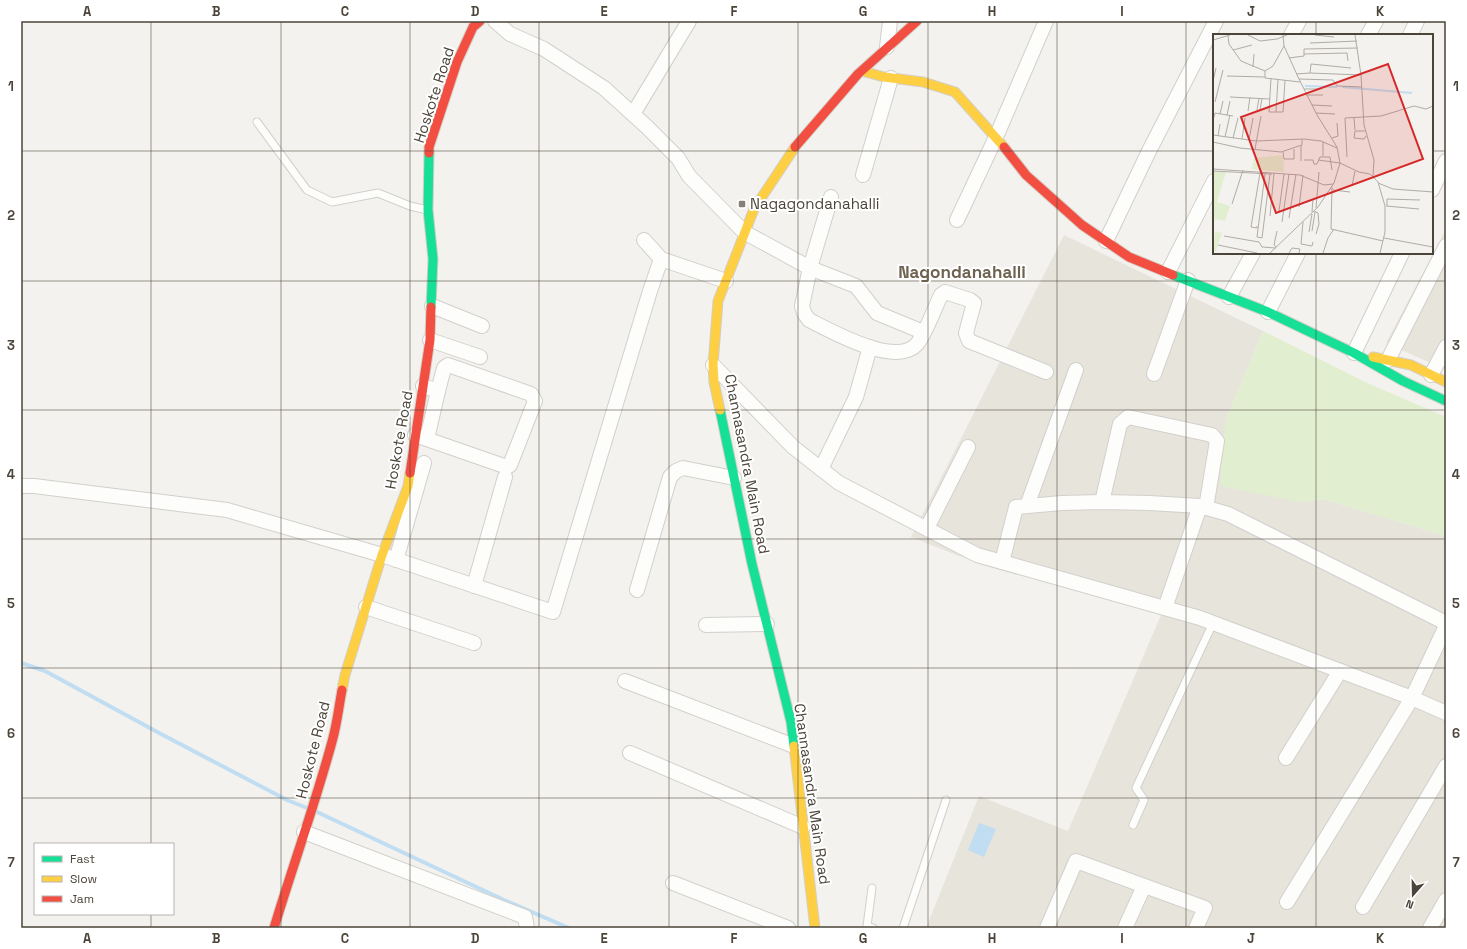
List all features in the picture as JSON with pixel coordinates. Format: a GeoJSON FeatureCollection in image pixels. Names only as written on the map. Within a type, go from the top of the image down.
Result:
{"type":"FeatureCollection","features":[{"type":"Feature","properties":{"kind":"street","name":"Hoskote Road"},"geometry":{"type":"LineString","coordinates":[[274,928],[314,803],[333,737],[345,675],[382,555],[408,486],[421,437],[423,386],[430,340],[432,306],[433,259],[428,210],[429,147],[458,62],[473,27],[480,21]]}},
{"type":"Feature","properties":{"kind":"street"},"geometry":{"type":"LineString","coordinates":[[496,21],[510,34],[544,49],[604,88],[678,158],[689,176],[744,232],[810,268],[858,288],[872,308],[881,315],[923,332]]}},
{"type":"Feature","properties":{"kind":"street"},"geometry":{"type":"LineString","coordinates":[[633,114],[689,21]]}},
{"type":"Feature","properties":{"kind":"street"},"geometry":{"type":"LineString","coordinates":[[887,47],[890,21]]}},
{"type":"Feature","properties":{"kind":"street","name":"Channasandra Main Road"},"geometry":{"type":"LineString","coordinates":[[815,928],[791,722],[752,564],[714,382],[713,364],[718,302],[754,209],[796,145],[862,71],[917,21]]}},
{"type":"Feature","properties":{"kind":"street"},"geometry":{"type":"LineString","coordinates":[[957,220],[996,137],[1046,21]]}},
{"type":"Feature","properties":{"kind":"street"},"geometry":{"type":"LineString","coordinates":[[1106,241],[1149,151],[1216,21]]}},
{"type":"Feature","properties":{"kind":"street"},"geometry":{"type":"LineString","coordinates":[[1292,34],[1299,21]]}},
{"type":"Feature","properties":{"kind":"street"},"geometry":{"type":"LineString","coordinates":[[1369,34],[1376,21]]}},
{"type":"Feature","properties":{"kind":"street"},"geometry":{"type":"LineString","coordinates":[[1410,34],[1417,21]]}},
{"type":"Feature","properties":{"kind":"street"},"geometry":{"type":"LineString","coordinates":[[862,71],[891,78],[923,82],[956,92],[996,137],[1026,175],[1082,225],[1129,257],[1268,312],[1354,353],[1403,381],[1446,401]]}},
{"type":"Feature","properties":{"kind":"street"},"geometry":{"type":"LineString","coordinates":[[863,175],[891,78]]}},
{"type":"Feature","properties":{"kind":"street"},"geometry":{"type":"LineString","coordinates":[[1433,188],[1446,161]]}},
{"type":"Feature","properties":{"kind":"street"},"geometry":{"type":"LineString","coordinates":[[1168,272],[1213,183]]}},
{"type":"Feature","properties":{"kind":"street"},"geometry":{"type":"LineString","coordinates":[[831,196],[810,268],[802,306],[804,313],[809,320],[860,345],[898,353],[909,350],[917,344],[941,295],[945,292],[970,300],[974,303],[966,333],[969,341],[1046,372]]}},
{"type":"Feature","properties":{"kind":"street"},"geometry":{"type":"LineString","coordinates":[[644,240],[661,259],[726,281]]}},
{"type":"Feature","properties":{"kind":"street"},"geometry":{"type":"LineString","coordinates":[[1388,360],[1396,341],[1446,246]]}},
{"type":"Feature","properties":{"kind":"street"},"geometry":{"type":"LineString","coordinates":[[1230,297],[1252,254]]}},
{"type":"Feature","properties":{"kind":"street"},"geometry":{"type":"LineString","coordinates":[[1268,312],[1297,254]]}},
{"type":"Feature","properties":{"kind":"street"},"geometry":{"type":"LineString","coordinates":[[1354,353],[1402,254]]}},
{"type":"Feature","properties":{"kind":"street"},"geometry":{"type":"LineString","coordinates":[[21,486],[34,486],[227,510],[382,555],[553,612],[661,259]]}},
{"type":"Feature","properties":{"kind":"street"},"geometry":{"type":"LineString","coordinates":[[1154,374],[1188,280]]}},
{"type":"Feature","properties":{"kind":"street"},"geometry":{"type":"LineString","coordinates":[[432,306],[482,326]]}},
{"type":"Feature","properties":{"kind":"street"},"geometry":{"type":"LineString","coordinates":[[430,340],[480,358]]}},
{"type":"Feature","properties":{"kind":"street"},"geometry":{"type":"LineString","coordinates":[[821,469],[856,397],[870,347]]}},
{"type":"Feature","properties":{"kind":"street"},"geometry":{"type":"LineString","coordinates":[[1438,378],[1446,347]]}},
{"type":"Feature","properties":{"kind":"street"},"geometry":{"type":"LineString","coordinates":[[1354,353],[1411,365],[1438,378]]}},
{"type":"Feature","properties":{"kind":"street"},"geometry":{"type":"LineString","coordinates":[[1438,378],[1446,362]]}},
{"type":"Feature","properties":{"kind":"street"},"geometry":{"type":"LineString","coordinates":[[713,364],[793,447],[839,483],[977,555],[1213,623],[1296,653],[1412,698],[1446,713]]}},
{"type":"Feature","properties":{"kind":"street"},"geometry":{"type":"LineString","coordinates":[[448,365],[531,394],[535,401],[510,465],[507,467],[421,437],[438,391],[444,368],[448,365]]}},
{"type":"Feature","properties":{"kind":"street"},"geometry":{"type":"LineString","coordinates":[[1027,506],[1076,370]]}},
{"type":"Feature","properties":{"kind":"street"},"geometry":{"type":"LineString","coordinates":[[423,386],[438,391]]}},
{"type":"Feature","properties":{"kind":"street"},"geometry":{"type":"LineString","coordinates":[[1102,502],[1120,424],[1128,417],[1212,435],[1217,441],[1203,507],[1165,608]]}},
{"type":"Feature","properties":{"kind":"street"},"geometry":{"type":"LineString","coordinates":[[926,528],[968,447]]}},
{"type":"Feature","properties":{"kind":"street"},"geometry":{"type":"LineString","coordinates":[[396,560],[424,463]]}},
{"type":"Feature","properties":{"kind":"street"},"geometry":{"type":"LineString","coordinates":[[637,590],[670,477],[676,471],[683,468],[734,478]]}},
{"type":"Feature","properties":{"kind":"street"},"geometry":{"type":"LineString","coordinates":[[474,586],[505,477]]}},
{"type":"Feature","properties":{"kind":"street"},"geometry":{"type":"LineString","coordinates":[[1002,562],[1016,507],[1102,502],[1203,507],[1228,514],[1446,623]]}},
{"type":"Feature","properties":{"kind":"street"},"geometry":{"type":"LineString","coordinates":[[366,607],[474,643]]}},
{"type":"Feature","properties":{"kind":"street"},"geometry":{"type":"LineString","coordinates":[[706,625],[767,624]]}},
{"type":"Feature","properties":{"kind":"street"},"geometry":{"type":"LineString","coordinates":[[1287,902],[1412,698],[1446,626]]}},
{"type":"Feature","properties":{"kind":"street"},"geometry":{"type":"LineString","coordinates":[[1286,758],[1340,671]]}},
{"type":"Feature","properties":{"kind":"street"},"geometry":{"type":"LineString","coordinates":[[625,681],[794,746]]}},
{"type":"Feature","properties":{"kind":"street"},"geometry":{"type":"LineString","coordinates":[[630,754],[803,827]]}},
{"type":"Feature","properties":{"kind":"street"},"geometry":{"type":"LineString","coordinates":[[1363,907],[1446,766]]}},
{"type":"Feature","properties":{"kind":"street"},"geometry":{"type":"LineString","coordinates":[[304,832],[525,917],[527,928]]}},
{"type":"Feature","properties":{"kind":"street"},"geometry":{"type":"LineString","coordinates":[[1047,928],[1076,861],[1205,908],[1196,928]]}},
{"type":"Feature","properties":{"kind":"street"},"geometry":{"type":"LineString","coordinates":[[673,883],[788,928]]}},
{"type":"Feature","properties":{"kind":"street"},"geometry":{"type":"LineString","coordinates":[[1125,928],[1144,886]]}},
{"type":"Feature","properties":{"kind":"street"},"geometry":{"type":"LineString","coordinates":[[1430,928],[1446,900]]}},
{"type":"Feature","properties":{"kind":"lane"},"geometry":{"type":"LineString","coordinates":[[257,122],[307,190],[332,202],[378,193],[410,206],[428,210]]}},
{"type":"Feature","properties":{"kind":"lane"},"geometry":{"type":"LineString","coordinates":[[1133,825],[1144,800],[1136,788],[1213,623]]}},
{"type":"Feature","properties":{"kind":"lane"},"geometry":{"type":"LineString","coordinates":[[903,928],[946,800]]}},
{"type":"Feature","properties":{"kind":"lane"},"geometry":{"type":"LineString","coordinates":[[872,888],[867,926],[874,928]]}},
{"type":"Feature","properties":{"kind":"shaded area"},"geometry":{"type":"Polygon","coordinates":[[[1446,229],[1446,370],[1386,343],[1446,229]]]}},
{"type":"Feature","properties":{"kind":"shaded area"},"geometry":{"type":"Polygon","coordinates":[[[1064,235],[1263,331],[1225,422],[1301,502],[1323,499],[1446,536],[1446,928],[926,928],[979,796],[1068,831],[1161,615],[959,556],[911,537],[1064,235]]]}},
{"type":"Feature","properties":{"kind":"green space"},"geometry":{"type":"Polygon","coordinates":[[[1263,331],[1365,382],[1446,417],[1446,536],[1323,499],[1301,502],[1220,486],[1225,422],[1263,331]]]}},
{"type":"Feature","properties":{"kind":"water"},"geometry":{"type":"Polygon","coordinates":[[[979,823],[996,829],[984,857],[968,850],[979,823]]]}},
{"type":"Feature","properties":{"kind":"waterway"},"geometry":{"type":"LineString","coordinates":[[21,663],[45,671],[287,800],[307,808]]}},
{"type":"Feature","properties":{"kind":"waterway"},"geometry":{"type":"LineString","coordinates":[[317,812],[504,900],[569,928]]}},
{"type":"Feature","properties":{"kind":"traffic: fast"},"geometry":{"type":"LineString","coordinates":[[429,153],[428,210],[433,259],[431,307]]}},
{"type":"Feature","properties":{"kind":"traffic: fast"},"geometry":{"type":"LineString","coordinates":[[1173,275],[1268,312],[1354,353],[1403,381],[1446,401]]}},
{"type":"Feature","properties":{"kind":"traffic: fast"},"geometry":{"type":"LineString","coordinates":[[720,410],[752,564],[791,722],[794,746]]}},
{"type":"Feature","properties":{"kind":"traffic: slow"},"geometry":{"type":"LineString","coordinates":[[862,71],[884,77],[923,82],[955,92],[1004,147]]}},
{"type":"Feature","properties":{"kind":"traffic: slow"},"geometry":{"type":"LineString","coordinates":[[720,410],[714,382],[713,365],[718,301],[754,209],[795,147]]}},
{"type":"Feature","properties":{"kind":"traffic: slow"},"geometry":{"type":"LineString","coordinates":[[1373,357],[1411,365],[1446,382]]}},
{"type":"Feature","properties":{"kind":"traffic: slow"},"geometry":{"type":"LineString","coordinates":[[342,690],[345,675],[382,555],[408,486],[410,473]]}},
{"type":"Feature","properties":{"kind":"traffic: slow"},"geometry":{"type":"LineString","coordinates":[[794,746],[815,928]]}},
{"type":"Feature","properties":{"kind":"traffic: jam"},"geometry":{"type":"LineString","coordinates":[[429,153],[429,147],[457,62],[473,27],[480,21]]}},
{"type":"Feature","properties":{"kind":"traffic: jam"},"geometry":{"type":"LineString","coordinates":[[795,147],[858,74],[917,21]]}},
{"type":"Feature","properties":{"kind":"traffic: jam"},"geometry":{"type":"LineString","coordinates":[[1004,147],[1026,175],[1082,225],[1129,257],[1173,275]]}},
{"type":"Feature","properties":{"kind":"traffic: jam"},"geometry":{"type":"LineString","coordinates":[[410,473],[430,340],[431,307]]}},
{"type":"Feature","properties":{"kind":"traffic: jam"},"geometry":{"type":"LineString","coordinates":[[274,928],[326,762],[334,732],[342,690]]}},
{"type":"Feature","properties":{"kind":"place","name":"Nagagondanahalli"},"geometry":{"type":"Point","coordinates":[742,204]}},
{"type":"Feature","properties":{"kind":"district","name":"Nagondanahalli"},"geometry":{"type":"Point","coordinates":[962,272]}}]}
